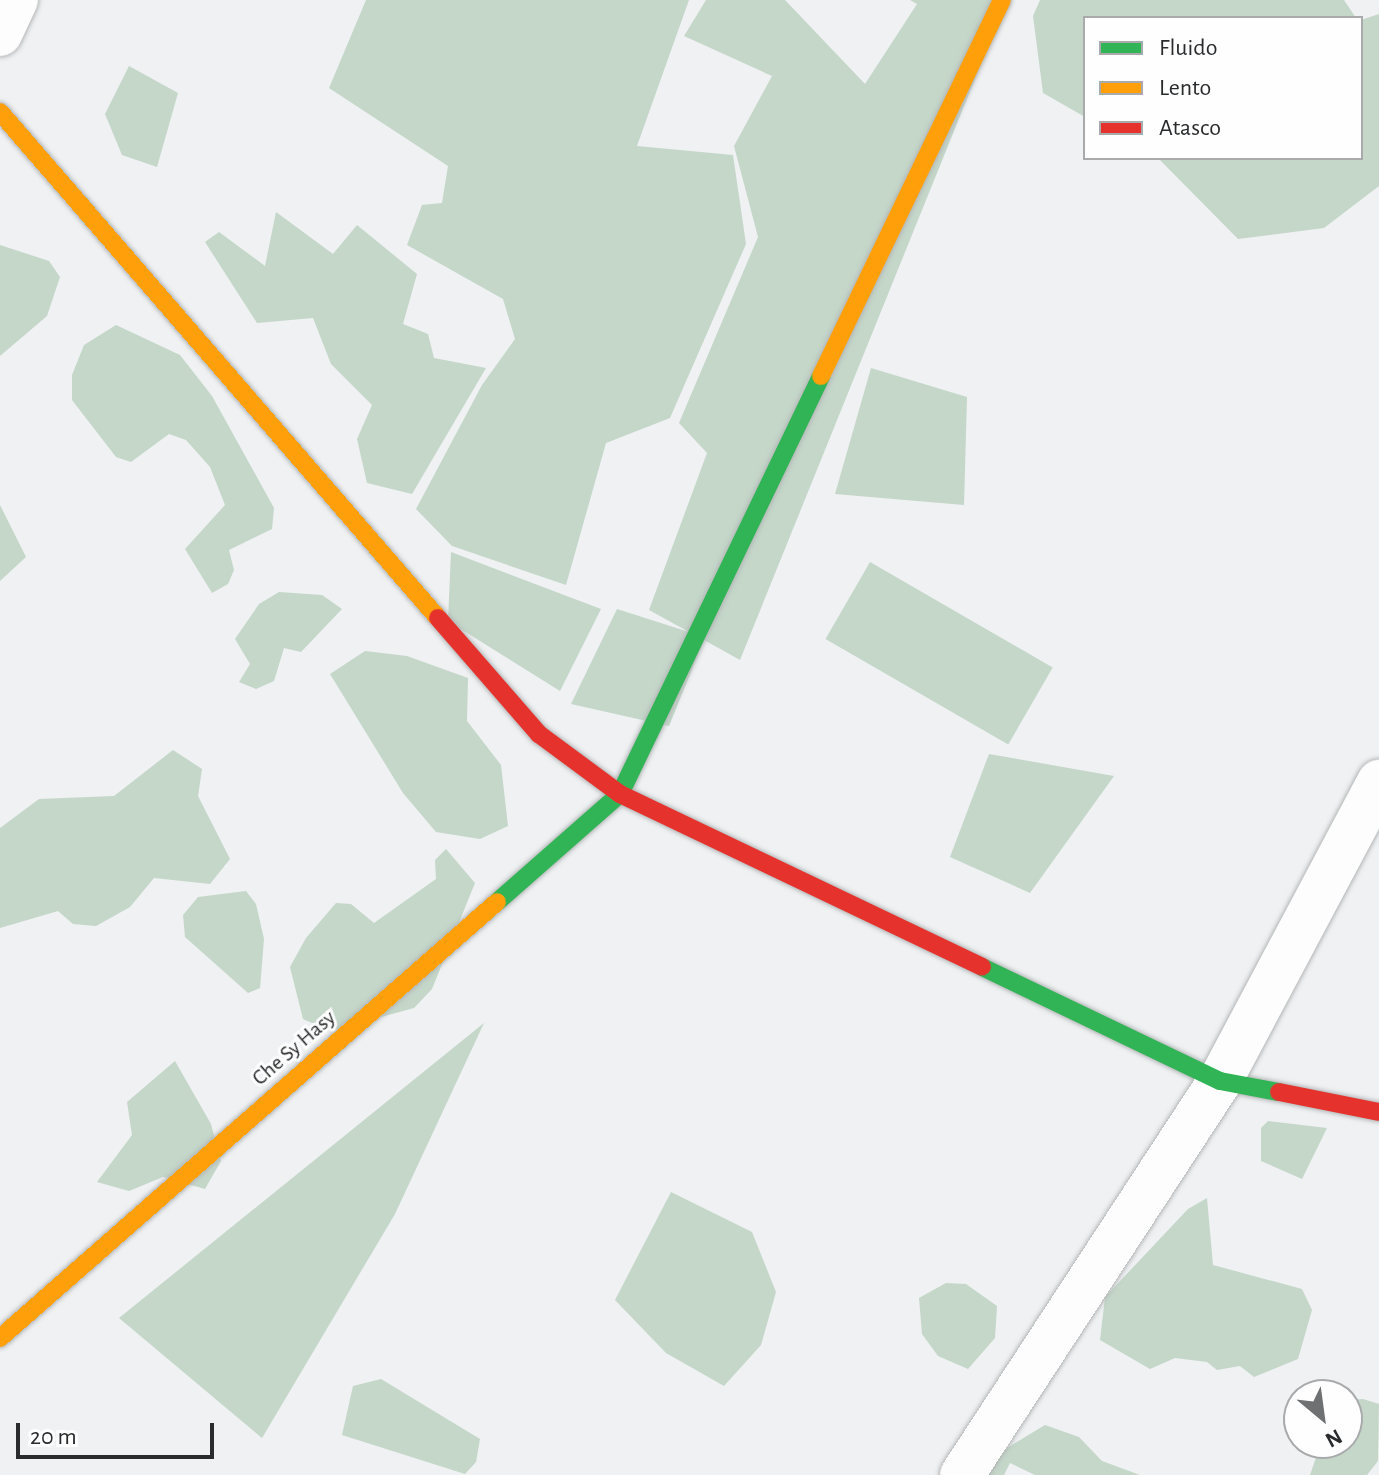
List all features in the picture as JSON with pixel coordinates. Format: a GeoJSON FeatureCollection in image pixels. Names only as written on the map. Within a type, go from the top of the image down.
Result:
{"type":"FeatureCollection","features":[{"type":"Feature","properties":{"kind":"street"},"geometry":{"type":"LineString","coordinates":[[0,34],[16,0]]}},
{"type":"Feature","properties":{"kind":"street"},"geometry":{"type":"LineString","coordinates":[[620,794],[1002,0]]}},
{"type":"Feature","properties":{"kind":"street"},"geometry":{"type":"LineString","coordinates":[[0,112],[539,734],[620,794],[1220,1081],[1379,1112]]}},
{"type":"Feature","properties":{"kind":"street"},"geometry":{"type":"LineString","coordinates":[[962,1475],[1220,1081],[1379,782]]}},
{"type":"Feature","properties":{"kind":"street","name":"Che Sy Hasy"},"geometry":{"type":"LineString","coordinates":[[2,1333],[620,794]]}},
{"type":"Feature","properties":{"kind":"green space"},"geometry":{"type":"Polygon","coordinates":[[[366,0],[689,0],[637,146],[733,155],[746,244],[670,418],[606,443],[566,585],[452,546],[416,509],[482,385],[515,339],[503,299],[407,245],[422,205],[442,203],[448,166],[329,88],[366,0]]]}},
{"type":"Feature","properties":{"kind":"green space"},"geometry":{"type":"Polygon","coordinates":[[[706,0],[785,0],[865,84],[917,4],[910,0],[1007,0],[740,660],[704,640],[669,726],[571,704],[617,609],[689,632],[649,610],[707,453],[679,423],[758,237],[734,146],[772,76],[684,36],[706,0]]]}},
{"type":"Feature","properties":{"kind":"green space"},"geometry":{"type":"Polygon","coordinates":[[[1040,0],[1344,0],[1355,16],[1083,16],[1083,116],[1043,93],[1033,16],[1040,0]]]}},
{"type":"Feature","properties":{"kind":"green space"},"geometry":{"type":"Polygon","coordinates":[[[1379,14],[1379,186],[1324,228],[1238,239],[1160,160],[1363,160],[1363,19],[1379,14]]]}},
{"type":"Feature","properties":{"kind":"green space"},"geometry":{"type":"Polygon","coordinates":[[[129,66],[178,93],[157,167],[122,155],[105,114],[129,66]]]}},
{"type":"Feature","properties":{"kind":"green space"},"geometry":{"type":"Polygon","coordinates":[[[276,212],[333,254],[357,225],[417,274],[403,324],[428,334],[434,358],[486,368],[412,494],[367,483],[357,439],[372,405],[331,364],[313,318],[257,323],[205,242],[219,232],[265,266],[276,212]]]}},
{"type":"Feature","properties":{"kind":"green space"},"geometry":{"type":"Polygon","coordinates":[[[0,245],[49,261],[60,277],[47,316],[0,356],[0,245]]]}},
{"type":"Feature","properties":{"kind":"green space"},"geometry":{"type":"Polygon","coordinates":[[[116,325],[180,355],[212,396],[274,508],[272,529],[229,550],[234,570],[228,584],[212,593],[185,549],[225,505],[210,467],[186,440],[169,434],[131,462],[116,457],[72,400],[72,375],[84,345],[116,325]]]}},
{"type":"Feature","properties":{"kind":"green space"},"geometry":{"type":"Polygon","coordinates":[[[871,368],[967,397],[964,505],[835,494],[871,368]]]}},
{"type":"Feature","properties":{"kind":"green space"},"geometry":{"type":"Polygon","coordinates":[[[0,505],[26,557],[0,581],[0,505]]]}},
{"type":"Feature","properties":{"kind":"green space"},"geometry":{"type":"Polygon","coordinates":[[[451,552],[601,609],[560,691],[448,621],[451,552]]]}},
{"type":"Feature","properties":{"kind":"green space"},"geometry":{"type":"Polygon","coordinates":[[[870,562],[1053,668],[1008,745],[826,639],[870,562]]]}},
{"type":"Feature","properties":{"kind":"green space"},"geometry":{"type":"Polygon","coordinates":[[[279,592],[322,595],[342,609],[301,652],[284,648],[274,681],[256,689],[239,682],[250,664],[235,639],[259,604],[279,592]]]}},
{"type":"Feature","properties":{"kind":"green space"},"geometry":{"type":"Polygon","coordinates":[[[365,651],[407,656],[468,678],[467,721],[501,765],[508,826],[480,839],[436,832],[403,793],[330,674],[365,651]]]}},
{"type":"Feature","properties":{"kind":"green space"},"geometry":{"type":"Polygon","coordinates":[[[173,750],[202,769],[198,796],[230,859],[210,884],[154,878],[130,907],[96,926],[73,924],[58,911],[0,928],[0,828],[39,799],[114,796],[173,750]]]}},
{"type":"Feature","properties":{"kind":"green space"},"geometry":{"type":"Polygon","coordinates":[[[989,754],[1114,776],[1030,893],[950,857],[989,754]]]}},
{"type":"Feature","properties":{"kind":"green space"},"geometry":{"type":"Polygon","coordinates":[[[446,849],[475,883],[432,989],[414,1008],[330,1031],[303,1019],[290,967],[306,938],[336,903],[351,904],[374,923],[436,879],[435,860],[446,849]]]}},
{"type":"Feature","properties":{"kind":"green space"},"geometry":{"type":"Polygon","coordinates":[[[246,891],[256,904],[264,939],[260,988],[248,993],[185,937],[183,915],[198,897],[246,891]]]}},
{"type":"Feature","properties":{"kind":"green space"},"geometry":{"type":"Polygon","coordinates":[[[484,1023],[395,1214],[262,1438],[119,1318],[484,1023]]]}},
{"type":"Feature","properties":{"kind":"green space"},"geometry":{"type":"Polygon","coordinates":[[[175,1061],[211,1124],[221,1161],[205,1189],[163,1177],[129,1191],[97,1182],[132,1135],[127,1102],[175,1061]]]}},
{"type":"Feature","properties":{"kind":"green space"},"geometry":{"type":"Polygon","coordinates":[[[1268,1121],[1327,1128],[1302,1179],[1261,1161],[1261,1128],[1268,1121]]]}},
{"type":"Feature","properties":{"kind":"green space"},"geometry":{"type":"Polygon","coordinates":[[[671,1192],[752,1232],[776,1292],[761,1345],[724,1386],[666,1353],[615,1300],[671,1192]]]}},
{"type":"Feature","properties":{"kind":"green space"},"geometry":{"type":"Polygon","coordinates":[[[1207,1198],[1213,1265],[1302,1289],[1312,1310],[1298,1359],[1254,1377],[1240,1366],[1217,1370],[1207,1362],[1175,1358],[1150,1369],[1100,1340],[1105,1297],[1188,1209],[1207,1198]]]}},
{"type":"Feature","properties":{"kind":"green space"},"geometry":{"type":"Polygon","coordinates":[[[946,1283],[966,1284],[997,1306],[995,1338],[968,1369],[938,1356],[922,1334],[919,1298],[946,1283]]]}},
{"type":"Feature","properties":{"kind":"green space"},"geometry":{"type":"Polygon","coordinates":[[[381,1379],[480,1439],[476,1462],[465,1474],[342,1435],[353,1386],[381,1379]]]}},
{"type":"Feature","properties":{"kind":"green space"},"geometry":{"type":"Polygon","coordinates":[[[1363,1399],[1379,1404],[1378,1461],[1367,1475],[1310,1475],[1316,1459],[1363,1459],[1363,1399]]]}},
{"type":"Feature","properties":{"kind":"green space"},"geometry":{"type":"Polygon","coordinates":[[[1045,1425],[1079,1437],[1102,1461],[1140,1475],[1035,1475],[1010,1463],[1004,1475],[981,1475],[992,1457],[1045,1425]]]}},
{"type":"Feature","properties":{"kind":"traffic: fast"},"geometry":{"type":"LineString","coordinates":[[497,902],[620,794],[821,376]]}},
{"type":"Feature","properties":{"kind":"traffic: fast"},"geometry":{"type":"LineString","coordinates":[[982,967],[1220,1081],[1279,1092]]}},
{"type":"Feature","properties":{"kind":"traffic: slow"},"geometry":{"type":"LineString","coordinates":[[821,376],[1002,0]]}},
{"type":"Feature","properties":{"kind":"traffic: slow"},"geometry":{"type":"LineString","coordinates":[[0,112],[438,618]]}},
{"type":"Feature","properties":{"kind":"traffic: slow"},"geometry":{"type":"LineString","coordinates":[[0,1338],[497,902]]}},
{"type":"Feature","properties":{"kind":"traffic: jam"},"geometry":{"type":"LineString","coordinates":[[438,618],[539,734],[620,794],[982,967]]}},
{"type":"Feature","properties":{"kind":"traffic: jam"},"geometry":{"type":"LineString","coordinates":[[1279,1092],[1379,1112]]}}]}
